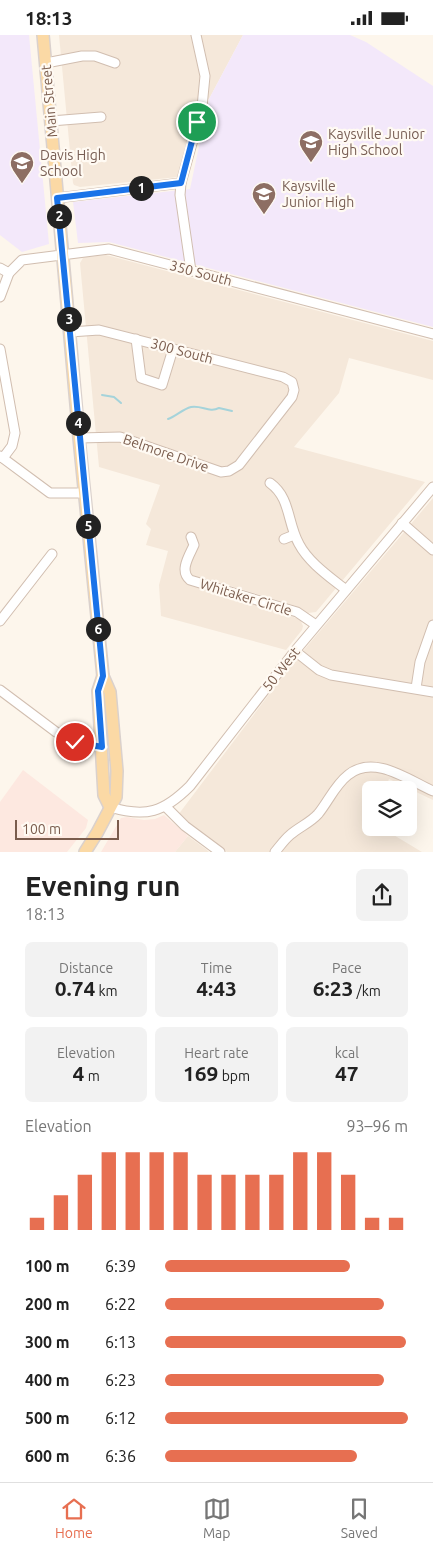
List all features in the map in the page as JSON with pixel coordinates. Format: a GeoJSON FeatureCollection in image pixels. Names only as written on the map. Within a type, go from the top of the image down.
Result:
{"type":"FeatureCollection","features":[{"type":"Feature","properties":{"kind":"main road","name":"Main Street"},"geometry":{"type":"LineString","coordinates":[[43,35],[79,438],[103,676],[110,692],[117,771],[116,797],[85,852]]}},
{"type":"Feature","properties":{"kind":"main road","name":"Main Street"},"geometry":{"type":"LineString","coordinates":[[103,676],[98,691],[104,795],[110,807]]}},
{"type":"Feature","properties":{"kind":"street"},"geometry":{"type":"LineString","coordinates":[[190,271],[180,195],[181,183],[202,107],[205,75],[196,35]]}},
{"type":"Feature","properties":{"kind":"street"},"geometry":{"type":"LineString","coordinates":[[46,63],[82,56],[95,56],[115,63]]}},
{"type":"Feature","properties":{"kind":"street"},"geometry":{"type":"LineString","coordinates":[[51,121],[101,117]]}},
{"type":"Feature","properties":{"kind":"street"},"geometry":{"type":"LineString","coordinates":[[57,198],[181,183]]}},
{"type":"Feature","properties":{"kind":"street","name":"350 South"},"geometry":{"type":"LineString","coordinates":[[9,273],[22,259],[109,249],[433,334]]}},
{"type":"Feature","properties":{"kind":"street"},"geometry":{"type":"LineString","coordinates":[[0,269],[9,273],[0,297]]}},
{"type":"Feature","properties":{"kind":"street","name":"300 South"},"geometry":{"type":"LineString","coordinates":[[70,332],[99,330],[283,377],[292,382]]}},
{"type":"Feature","properties":{"kind":"street"},"geometry":{"type":"LineString","coordinates":[[136,339],[141,379],[162,385],[173,349]]}},
{"type":"Feature","properties":{"kind":"street"},"geometry":{"type":"LineString","coordinates":[[0,349],[15,433],[12,446],[1,457],[50,493],[85,493]]}},
{"type":"Feature","properties":{"kind":"street","name":"Belmore Drive"},"geometry":{"type":"LineString","coordinates":[[79,438],[120,437],[220,472],[229,471],[239,465],[292,397],[294,390],[292,382]]}},
{"type":"Feature","properties":{"kind":"street"},"geometry":{"type":"LineString","coordinates":[[270,483],[282,495],[294,535],[300,547],[313,563],[346,590]]}},
{"type":"Feature","properties":{"kind":"street","name":"50 West"},"geometry":{"type":"LineString","coordinates":[[110,807],[132,813],[160,809],[166,807],[190,786],[316,625],[433,487]]}},
{"type":"Feature","properties":{"kind":"street"},"geometry":{"type":"LineString","coordinates":[[402,523],[433,550]]}},
{"type":"Feature","properties":{"kind":"street"},"geometry":{"type":"LineString","coordinates":[[284,539],[294,535]]}},
{"type":"Feature","properties":{"kind":"street","name":"Whitaker Circle"},"geometry":{"type":"LineString","coordinates":[[190,537],[194,545],[184,568],[190,580],[297,612],[316,625]]}},
{"type":"Feature","properties":{"kind":"street"},"geometry":{"type":"LineString","coordinates":[[0,621],[52,554]]}},
{"type":"Feature","properties":{"kind":"street"},"geometry":{"type":"LineString","coordinates":[[416,688],[420,662],[433,625]]}},
{"type":"Feature","properties":{"kind":"street"},"geometry":{"type":"LineString","coordinates":[[295,651],[319,670],[330,675],[433,691]]}},
{"type":"Feature","properties":{"kind":"street"},"geometry":{"type":"LineString","coordinates":[[0,690],[56,732],[75,742],[102,747]]}},
{"type":"Feature","properties":{"kind":"street"},"geometry":{"type":"LineString","coordinates":[[275,852],[290,835],[305,827],[347,775],[358,769],[368,766],[384,768],[433,791]]}},
{"type":"Feature","properties":{"kind":"street"},"geometry":{"type":"LineString","coordinates":[[166,807],[185,826],[220,852]]}},
{"type":"Feature","properties":{"kind":"shaded area","name":"Davis High School"},"geometry":{"type":"Polygon","coordinates":[[[0,35],[29,35],[49,244],[22,252],[0,235],[0,35]]]}},
{"type":"Feature","properties":{"kind":"shaded area"},"geometry":{"type":"Polygon","coordinates":[[[59,35],[243,35],[209,99],[198,97],[178,177],[80,187],[74,185],[59,35]]]}},
{"type":"Feature","properties":{"kind":"shaded area","name":"Kaysville Junior High School"},"geometry":{"type":"Polygon","coordinates":[[[243,35],[350,35],[366,42],[433,86],[433,327],[109,242],[78,243],[73,202],[190,189],[209,99],[243,35]]]}},
{"type":"Feature","properties":{"kind":"shaded area"},"geometry":{"type":"Polygon","coordinates":[[[106,255],[433,341],[433,380],[349,358],[339,393],[294,447],[425,482],[316,612],[308,613],[296,606],[211,580],[206,590],[300,619],[303,626],[302,630],[286,650],[161,616],[159,585],[168,551],[146,545],[151,529],[146,524],[160,485],[99,467],[80,263],[86,257],[106,255]]]}},
{"type":"Feature","properties":{"kind":"shaded area"},"geometry":{"type":"Polygon","coordinates":[[[433,498],[433,800],[417,792],[417,781],[393,781],[389,779],[388,781],[362,781],[362,836],[395,836],[422,852],[227,852],[178,815],[292,664],[433,498]]]}},
{"type":"Feature","properties":{"kind":"shaded area"},"geometry":{"type":"Polygon","coordinates":[[[23,770],[88,820],[86,828],[67,852],[0,852],[0,802],[23,770]]]}},
{"type":"Feature","properties":{"kind":"shaded area"},"geometry":{"type":"Polygon","coordinates":[[[164,815],[188,836],[175,852],[101,852],[121,818],[127,817],[144,820],[155,819],[164,815]]]}},
{"type":"Feature","properties":{"kind":"shaded area"},"geometry":{"type":"Polygon","coordinates":[[[188,836],[207,850],[209,852],[175,852],[188,836]]]}},
{"type":"Feature","properties":{"kind":"waterway"},"geometry":{"type":"LineString","coordinates":[[102,395],[114,397],[121,403]]}},
{"type":"Feature","properties":{"kind":"waterway"},"geometry":{"type":"LineString","coordinates":[[168,419],[191,407],[212,410],[219,408],[232,411]]}},
{"type":"Feature","properties":{"kind":"place","name":"Kaysville Junior High School"},"geometry":{"type":"Point","coordinates":[311,163]}},
{"type":"Feature","properties":{"kind":"place","name":"Davis High School"},"geometry":{"type":"Point","coordinates":[22,184]}},
{"type":"Feature","properties":{"kind":"place","name":"Kaysville Junior High"},"geometry":{"type":"Point","coordinates":[264,215]}},
{"type":"Feature","properties":{"kind":"route"},"geometry":{"type":"LineString","coordinates":[[75,742],[102,747],[98,691],[103,676],[79,438],[64,254],[57,198],[181,183],[197,122]]}}]}
